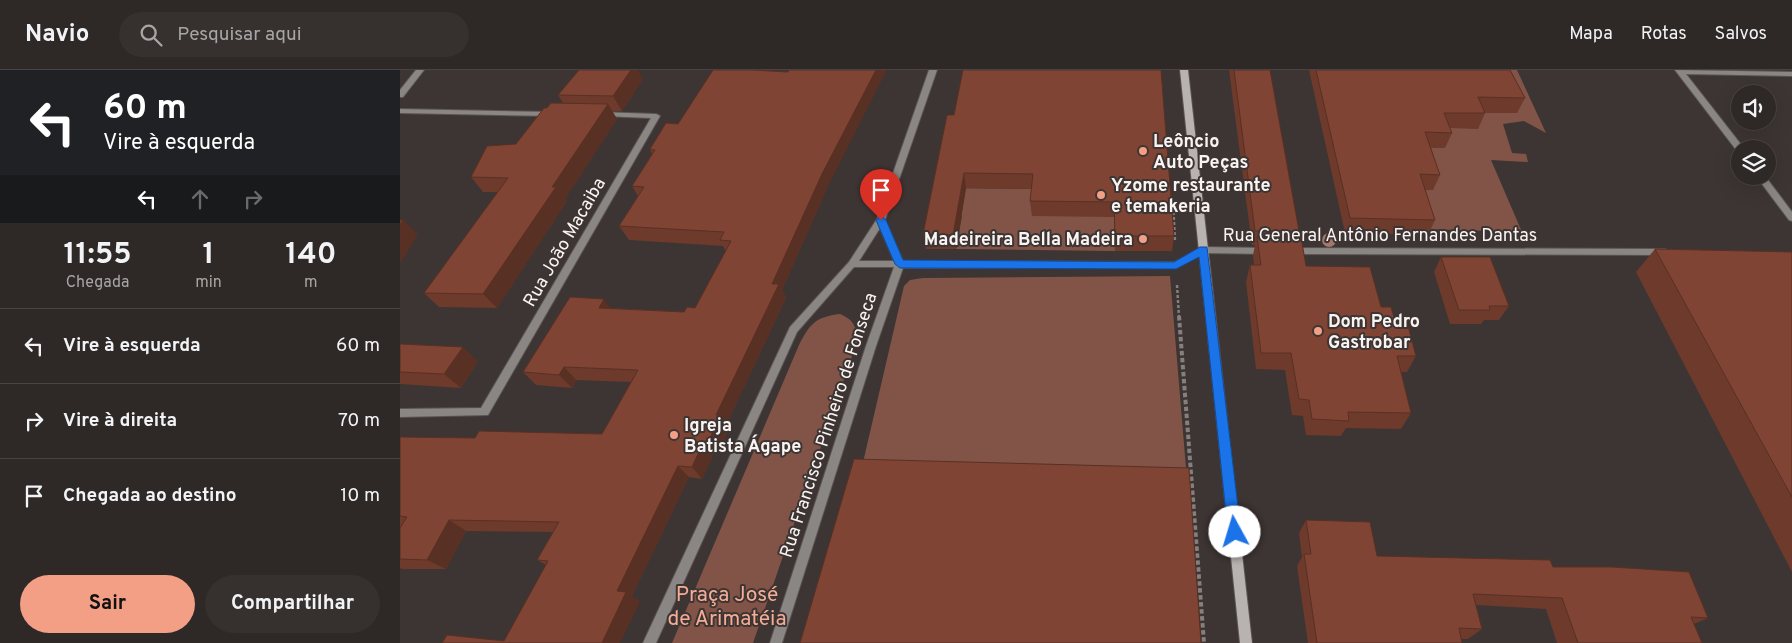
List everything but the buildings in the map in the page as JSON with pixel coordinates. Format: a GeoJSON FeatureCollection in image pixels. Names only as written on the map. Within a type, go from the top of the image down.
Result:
{"type":"FeatureCollection","features":[{"type":"Feature","properties":{"kind":"main road"},"geometry":{"type":"LineString","coordinates":[[1184,70],[1246,643]]}},
{"type":"Feature","properties":{"kind":"street"},"geometry":{"type":"LineString","coordinates":[[400,94],[420,70]]}},
{"type":"Feature","properties":{"kind":"street"},"geometry":{"type":"LineString","coordinates":[[649,643],[793,330],[852,264],[881,220],[933,70]]}},
{"type":"Feature","properties":{"kind":"street"},"geometry":{"type":"LineString","coordinates":[[1680,71],[1792,74]]}},
{"type":"Feature","properties":{"kind":"street"},"geometry":{"type":"LineString","coordinates":[[1680,71],[1732,140]]}},
{"type":"Feature","properties":{"kind":"street"},"geometry":{"type":"LineString","coordinates":[[400,111],[565,114]]}},
{"type":"Feature","properties":{"kind":"street","name":"Rua João Macaiba"},"geometry":{"type":"LineString","coordinates":[[400,413],[484,412],[656,116],[594,114]]}},
{"type":"Feature","properties":{"kind":"street"},"geometry":{"type":"LineString","coordinates":[[1767,185],[1792,218]]}},
{"type":"Feature","properties":{"kind":"street"},"geometry":{"type":"LineString","coordinates":[[881,220],[900,264]]}},
{"type":"Feature","properties":{"kind":"street","name":"Rua General Antônio Fernandes Dantas"},"geometry":{"type":"LineString","coordinates":[[852,264],[1176,265],[1203,250],[1674,252]]}},
{"type":"Feature","properties":{"kind":"street","name":"Rua Francisco Pinheiro de Fonseca"},"geometry":{"type":"LineString","coordinates":[[776,643],[870,346],[900,264]]}},
{"type":"Feature","properties":{"kind":"path"},"geometry":{"type":"LineString","coordinates":[[1173,196],[1176,265],[1204,643]]}},
{"type":"Feature","properties":{"kind":"green space"},"geometry":{"type":"Polygon","coordinates":[[[1495,70],[1517,70],[1546,133],[1524,121],[1503,124],[1512,153],[1526,154],[1528,162],[1491,160],[1522,232],[1426,229],[1413,189],[1419,148],[1445,148],[1437,128],[1495,70]]]}},
{"type":"Feature","properties":{"kind":"green space"},"geometry":{"type":"Polygon","coordinates":[[[938,188],[1034,189],[1114,216],[1115,251],[956,249],[962,216],[938,188]]]}},
{"type":"Feature","properties":{"kind":"green space"},"geometry":{"type":"Polygon","coordinates":[[[1170,276],[1187,480],[861,471],[904,286],[910,280],[923,278],[1170,276]]]}},
{"type":"Feature","properties":{"kind":"green space","name":"Praça José de Arimatéia"},"geometry":{"type":"Polygon","coordinates":[[[840,314],[849,319],[854,325],[857,342],[753,643],[672,643],[799,345],[814,323],[825,317],[840,314]]]}},
{"type":"Feature","properties":{"kind":"place","name":"Leôncio Auto Peças"},"geometry":{"type":"Point","coordinates":[1143,151]}},
{"type":"Feature","properties":{"kind":"place","name":"Yzome restaurante e temakeria"},"geometry":{"type":"Point","coordinates":[1101,195]}},
{"type":"Feature","properties":{"kind":"place","name":"Madeireira Bella Madeira"},"geometry":{"type":"Point","coordinates":[1143,239]}},
{"type":"Feature","properties":{"kind":"place","name":"Dom Pedro Gastrobar"},"geometry":{"type":"Point","coordinates":[1318,331]}},
{"type":"Feature","properties":{"kind":"place","name":"Igreja Batista Ágape"},"geometry":{"type":"Point","coordinates":[674,435]}},
{"type":"Feature","properties":{"kind":"route"},"geometry":{"type":"LineString","coordinates":[[881,220],[900,264],[1176,265],[1203,250],[1235,532]]}}]}
